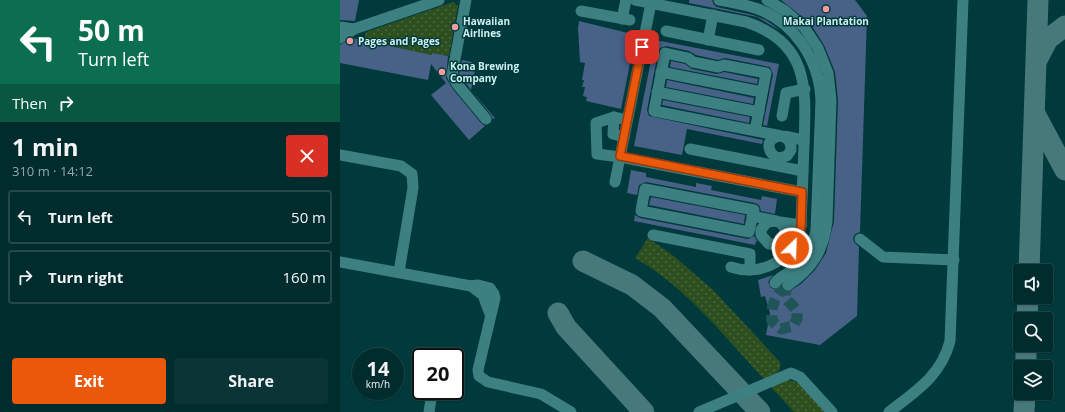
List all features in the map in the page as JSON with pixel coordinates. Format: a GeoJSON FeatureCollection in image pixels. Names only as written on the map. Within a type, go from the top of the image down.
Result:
{"type":"FeatureCollection","features":[{"type":"Feature","properties":{"kind":"lane"},"geometry":{"type":"LineString","coordinates":[[340,38],[359,27],[439,0]]}},
{"type":"Feature","properties":{"kind":"lane"},"geometry":{"type":"LineString","coordinates":[[466,0],[452,71],[454,80],[486,119]]}},
{"type":"Feature","properties":{"kind":"lane"},"geometry":{"type":"LineString","coordinates":[[581,10],[626,20],[626,0]]}},
{"type":"Feature","properties":{"kind":"lane"},"geometry":{"type":"LineString","coordinates":[[635,0],[753,24],[777,38],[795,60],[802,77],[805,89],[803,170],[801,225],[796,244],[783,258],[766,267],[750,270],[740,270],[731,267]]}},
{"type":"Feature","properties":{"kind":"lane"},"geometry":{"type":"LineString","coordinates":[[719,0],[755,8],[770,14],[783,24],[795,34],[809,54],[819,83],[820,100],[816,231],[804,258],[793,269],[774,283]]}},
{"type":"Feature","properties":{"kind":"lane"},"geometry":{"type":"LineString","coordinates":[[767,0],[790,15],[809,33],[823,59],[831,86],[827,221],[824,241],[810,267],[788,285]]}},
{"type":"Feature","properties":{"kind":"lane"},"geometry":{"type":"LineString","coordinates":[[889,412],[931,378],[943,362],[951,337],[963,0]]}},
{"type":"Feature","properties":{"kind":"lane"},"geometry":{"type":"LineString","coordinates":[[615,182],[651,3]]}},
{"type":"Feature","properties":{"kind":"lane"},"geometry":{"type":"LineString","coordinates":[[708,40],[713,16]]}},
{"type":"Feature","properties":{"kind":"lane"},"geometry":{"type":"LineString","coordinates":[[340,27],[359,27]]}},
{"type":"Feature","properties":{"kind":"lane"},"geometry":{"type":"LineString","coordinates":[[666,31],[759,50]]}},
{"type":"Feature","properties":{"kind":"lane"},"geometry":{"type":"LineString","coordinates":[[760,132],[758,112],[766,73],[724,65],[718,67],[693,62],[688,58],[665,53],[654,111],[760,132],[782,136],[791,143],[791,150],[787,156],[778,158],[772,155],[769,145],[774,138],[781,136],[804,140]]}},
{"type":"Feature","properties":{"kind":"lane"},"geometry":{"type":"LineString","coordinates":[[661,72],[762,92]]}},
{"type":"Feature","properties":{"kind":"lane"},"geometry":{"type":"LineString","coordinates":[[782,116],[786,93],[805,89]]}},
{"type":"Feature","properties":{"kind":"lane"},"geometry":{"type":"LineString","coordinates":[[657,92],[758,112]]}},
{"type":"Feature","properties":{"kind":"lane"},"geometry":{"type":"LineString","coordinates":[[628,120],[614,117],[596,123],[598,154],[620,156],[802,192]]}},
{"type":"Feature","properties":{"kind":"lane"},"geometry":{"type":"LineString","coordinates":[[614,117],[613,134],[624,137]]}},
{"type":"Feature","properties":{"kind":"lane"},"geometry":{"type":"LineString","coordinates":[[690,149],[803,170]]}},
{"type":"Feature","properties":{"kind":"lane"},"geometry":{"type":"LineString","coordinates":[[340,155],[404,167],[412,174],[413,188],[399,272]]}},
{"type":"Feature","properties":{"kind":"lane"},"geometry":{"type":"LineString","coordinates":[[645,189],[754,210],[755,217],[749,232],[641,211],[645,189]]}},
{"type":"Feature","properties":{"kind":"lane"},"geometry":{"type":"LineString","coordinates":[[755,217],[779,222],[784,228],[784,238],[778,243],[772,244],[764,240],[761,233],[766,223],[773,221],[801,225]]}},
{"type":"Feature","properties":{"kind":"lane"},"geometry":{"type":"LineString","coordinates":[[653,235],[750,254],[750,270]]}},
{"type":"Feature","properties":{"kind":"lane"},"geometry":{"type":"LineString","coordinates":[[860,239],[883,257],[954,260]]}},
{"type":"Feature","properties":{"kind":"lane"},"geometry":{"type":"LineString","coordinates":[[340,262],[470,286],[482,295],[490,314],[478,370],[481,379],[532,391],[551,398],[571,412]]}},
{"type":"Feature","properties":{"kind":"lane"},"geometry":{"type":"LineString","coordinates":[[699,412],[791,373],[800,377],[832,412]]}},
{"type":"Feature","properties":{"kind":"lane"},"geometry":{"type":"LineString","coordinates":[[429,412],[431,400]]}},
{"type":"Feature","properties":{"kind":"green space"},"geometry":{"type":"Polygon","coordinates":[[[453,2],[458,6],[449,56],[433,53],[432,55],[364,41],[366,32],[453,2]]]}},
{"type":"Feature","properties":{"kind":"green space"},"geometry":{"type":"Polygon","coordinates":[[[648,238],[675,257],[713,290],[780,362],[781,365],[778,371],[764,379],[688,298],[654,270],[635,258],[648,238]]]}},
{"type":"Feature","properties":{"kind":"green space"},"geometry":{"type":"Polygon","coordinates":[[[786,379],[799,383],[826,412],[794,412],[770,386],[786,379]]]}},
{"type":"Feature","properties":{"kind":"building"},"geometry":{"type":"Polygon","coordinates":[[[340,0],[359,0],[355,21],[340,20],[340,0]]]}},
{"type":"Feature","properties":{"kind":"building"},"geometry":{"type":"Polygon","coordinates":[[[689,0],[712,0],[714,5],[717,7],[753,15],[766,20],[779,30],[757,17],[689,3],[689,0]]]}},
{"type":"Feature","properties":{"kind":"building"},"geometry":{"type":"Polygon","coordinates":[[[781,0],[855,0],[867,16],[860,232],[855,234],[853,238],[854,242],[859,247],[857,316],[820,345],[766,335],[770,313],[765,296],[761,297],[758,280],[773,275],[768,282],[771,288],[777,290],[781,286],[788,292],[801,284],[815,270],[826,253],[834,221],[838,100],[835,72],[824,45],[810,23],[781,0]]]}},
{"type":"Feature","properties":{"kind":"building"},"geometry":{"type":"Polygon","coordinates":[[[579,21],[628,33],[625,51],[632,53],[621,109],[586,101],[587,97],[583,96],[585,87],[582,87],[584,80],[582,80],[585,63],[580,62],[579,21]]]}},
{"type":"Feature","properties":{"kind":"building"},"geometry":{"type":"Polygon","coordinates":[[[352,38],[432,55],[432,53],[448,56],[446,78],[452,88],[485,126],[469,140],[431,95],[446,83],[431,64],[428,80],[340,63],[340,45],[352,38]]]}},
{"type":"Feature","properties":{"kind":"building"},"geometry":{"type":"Polygon","coordinates":[[[655,40],[779,64],[767,126],[763,125],[773,74],[770,67],[725,58],[718,60],[666,46],[660,48],[658,52],[647,110],[649,116],[763,140],[762,144],[687,129],[682,155],[634,146],[655,40]]]}},
{"type":"Feature","properties":{"kind":"building"},"geometry":{"type":"Polygon","coordinates":[[[462,60],[472,62],[471,64],[476,65],[471,90],[459,74],[462,60]]]}},
{"type":"Feature","properties":{"kind":"building"},"geometry":{"type":"Polygon","coordinates":[[[671,61],[685,64],[692,69],[717,74],[724,72],[758,79],[757,84],[670,67],[671,61]]]}},
{"type":"Feature","properties":{"kind":"building"},"geometry":{"type":"Polygon","coordinates":[[[667,80],[754,98],[753,104],[666,87],[667,80]]]}},
{"type":"Feature","properties":{"kind":"building"},"geometry":{"type":"Polygon","coordinates":[[[471,90],[495,118],[493,119],[471,90]]]}},
{"type":"Feature","properties":{"kind":"building"},"geometry":{"type":"Polygon","coordinates":[[[663,100],[750,117],[749,123],[662,105],[663,100]]]}},
{"type":"Feature","properties":{"kind":"building"},"geometry":{"type":"Polygon","coordinates":[[[631,170],[646,173],[646,177],[696,187],[696,183],[712,186],[711,190],[761,200],[762,196],[777,199],[775,214],[761,211],[759,205],[755,203],[646,182],[639,185],[637,195],[627,193],[631,170]]]}},
{"type":"Feature","properties":{"kind":"building"},"geometry":{"type":"Polygon","coordinates":[[[651,197],[745,215],[744,224],[649,205],[651,197]]]}},
{"type":"Feature","properties":{"kind":"building"},"geometry":{"type":"Polygon","coordinates":[[[635,215],[640,218],[748,239],[754,236],[758,242],[756,241],[755,245],[634,221],[635,215]]]}},
{"type":"Feature","properties":{"kind":"taxiway"},"geometry":{"type":"LineString","coordinates":[[1029,264],[1038,0]]}},
{"type":"Feature","properties":{"kind":"taxiway"},"geometry":{"type":"LineString","coordinates":[[1037,60],[1048,39],[1065,26]]}},
{"type":"Feature","properties":{"kind":"taxiway"},"geometry":{"type":"LineString","coordinates":[[1035,114],[1065,170]]}},
{"type":"Feature","properties":{"kind":"taxiway"},"geometry":{"type":"LineString","coordinates":[[583,261],[632,285],[662,308],[760,412]]}},
{"type":"Feature","properties":{"kind":"taxiway"},"geometry":{"type":"LineString","coordinates":[[1027,312],[1028,304]]}},
{"type":"Feature","properties":{"kind":"taxiway"},"geometry":{"type":"LineString","coordinates":[[558,313],[566,327],[644,412]]}},
{"type":"Feature","properties":{"kind":"taxiway"},"geometry":{"type":"LineString","coordinates":[[1026,352],[1026,360]]}},
{"type":"Feature","properties":{"kind":"taxiway"},"geometry":{"type":"LineString","coordinates":[[1024,412],[1025,400]]}},
{"type":"Feature","properties":{"kind":"tunnel"},"geometry":{"type":"LineString","coordinates":[[788,285],[785,295],[787,300],[797,311],[797,319],[793,326],[781,329],[772,321],[772,311],[773,305],[780,291],[788,285]]}},
{"type":"Feature","properties":{"kind":"place","name":"Makai Plantation"},"geometry":{"type":"Point","coordinates":[826,9]}},
{"type":"Feature","properties":{"kind":"place","name":"Hawaiian Airlines"},"geometry":{"type":"Point","coordinates":[455,27]}},
{"type":"Feature","properties":{"kind":"place","name":"Pages and Pages"},"geometry":{"type":"Point","coordinates":[350,41]}},
{"type":"Feature","properties":{"kind":"place","name":"Kona Brewing Company"},"geometry":{"type":"Point","coordinates":[442,72]}},
{"type":"Feature","properties":{"kind":"route"},"geometry":{"type":"LineString","coordinates":[[642,47],[620,156],[802,192],[801,228],[796,244],[792,248]]}}]}
